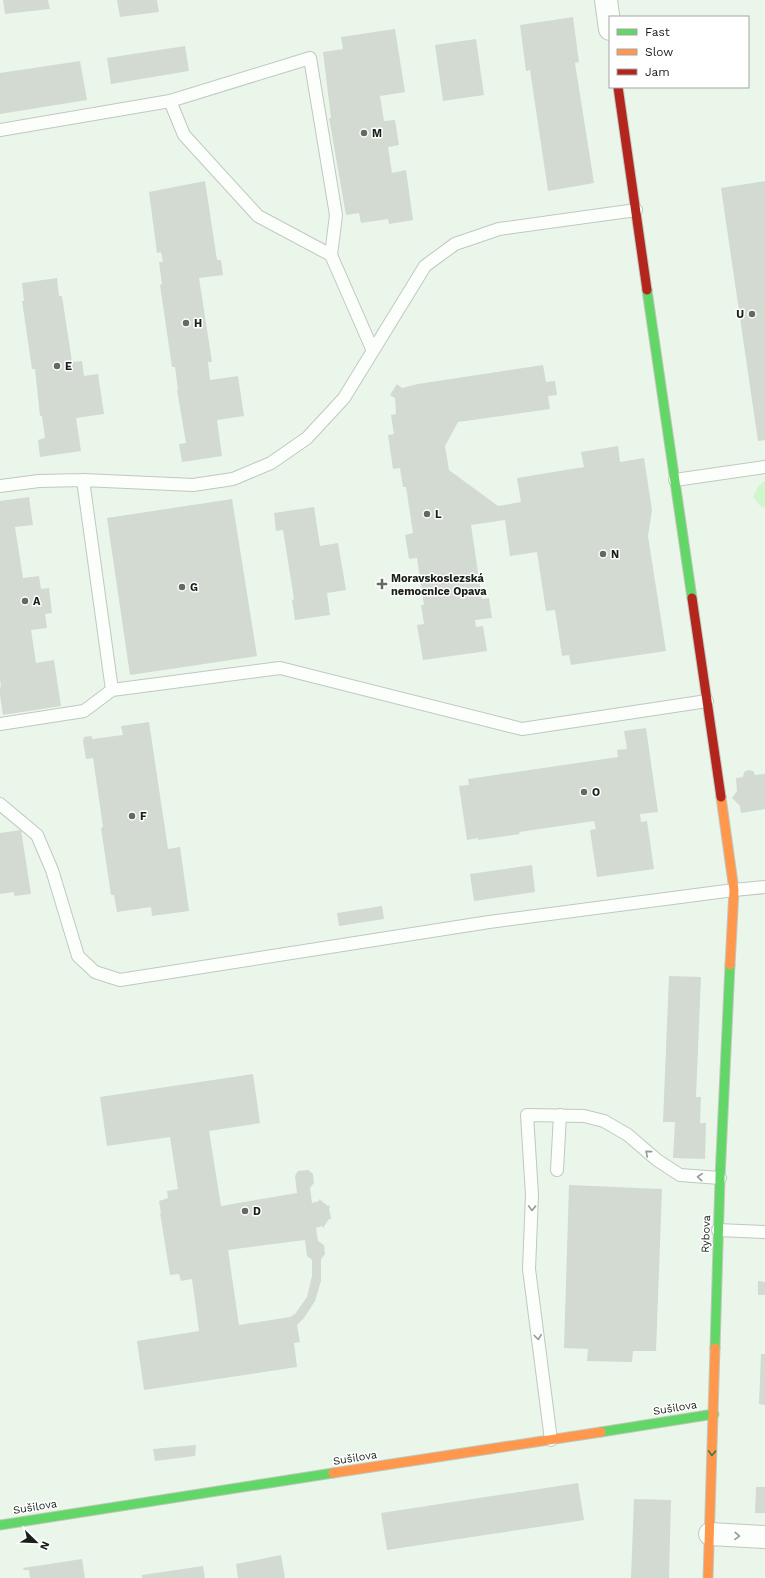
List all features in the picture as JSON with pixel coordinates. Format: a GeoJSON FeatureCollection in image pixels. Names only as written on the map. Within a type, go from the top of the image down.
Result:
{"type":"FeatureCollection","features":[{"type":"Feature","properties":{"kind":"street"},"geometry":{"type":"LineString","coordinates":[[606,0],[609,22]]}},
{"type":"Feature","properties":{"kind":"street","name":"Rybova"},"geometry":{"type":"LineString","coordinates":[[618,88],[734,890],[718,1230],[714,1414],[708,1578]]}},
{"type":"Feature","properties":{"kind":"street","name":"Sušilova"},"geometry":{"type":"LineString","coordinates":[[0,1525],[714,1414]]}},
{"type":"Feature","properties":{"kind":"street"},"geometry":{"type":"LineString","coordinates":[[710,1534],[765,1537]]}},
{"type":"Feature","properties":{"kind":"lane"},"geometry":{"type":"LineString","coordinates":[[0,130],[170,101],[310,58],[336,215],[331,255],[373,351]]}},
{"type":"Feature","properties":{"kind":"lane"},"geometry":{"type":"LineString","coordinates":[[170,101],[184,135],[258,216],[331,255]]}},
{"type":"Feature","properties":{"kind":"lane"},"geometry":{"type":"LineString","coordinates":[[0,486],[39,481],[83,480],[193,485],[233,479],[271,464],[307,438],[344,398],[425,266],[455,244],[499,229],[636,210]]}},
{"type":"Feature","properties":{"kind":"lane"},"geometry":{"type":"LineString","coordinates":[[675,480],[765,467]]}},
{"type":"Feature","properties":{"kind":"lane"},"geometry":{"type":"LineString","coordinates":[[83,480],[112,690]]}},
{"type":"Feature","properties":{"kind":"lane"},"geometry":{"type":"LineString","coordinates":[[0,724],[84,711],[112,690],[280,668],[522,729],[707,701]]}},
{"type":"Feature","properties":{"kind":"lane"},"geometry":{"type":"LineString","coordinates":[[0,804],[37,835],[52,870],[78,956],[95,972],[120,980],[490,922],[734,890],[765,888]]}},
{"type":"Feature","properties":{"kind":"lane"},"geometry":{"type":"LineString","coordinates":[[550,1440],[529,1269],[532,1195],[527,1115],[584,1116],[604,1122],[628,1135],[657,1160],[680,1175],[720,1178]]}},
{"type":"Feature","properties":{"kind":"lane"},"geometry":{"type":"LineString","coordinates":[[557,1170],[560,1115]]}},
{"type":"Feature","properties":{"kind":"lane"},"geometry":{"type":"LineString","coordinates":[[718,1230],[765,1232]]}},
{"type":"Feature","properties":{"kind":"green space"},"geometry":{"type":"Polygon","coordinates":[[[765,481],[765,508],[760,506],[753,497],[759,485],[765,481]]]}},
{"type":"Feature","properties":{"kind":"building"},"geometry":{"type":"Polygon","coordinates":[[[3,0],[48,0],[50,9],[5,14],[3,0]]]}},
{"type":"Feature","properties":{"kind":"building"},"geometry":{"type":"Polygon","coordinates":[[[117,0],[157,0],[159,12],[120,17],[117,0]]]}},
{"type":"Feature","properties":{"kind":"building"},"geometry":{"type":"Polygon","coordinates":[[[573,17],[579,62],[575,63],[594,183],[548,191],[530,70],[526,71],[520,25],[573,17]]]}},
{"type":"Feature","properties":{"kind":"building","name":"M"},"geometry":{"type":"Polygon","coordinates":[[[395,29],[405,92],[380,96],[384,121],[395,120],[399,145],[388,147],[392,173],[406,170],[413,220],[389,224],[388,219],[361,223],[359,213],[346,215],[329,118],[331,118],[323,52],[343,49],[341,37],[395,29]]]}},
{"type":"Feature","properties":{"kind":"building"},"geometry":{"type":"Polygon","coordinates":[[[476,39],[484,95],[443,101],[435,45],[476,39]]]}},
{"type":"Feature","properties":{"kind":"building"},"geometry":{"type":"Polygon","coordinates":[[[185,46],[189,71],[111,84],[107,58],[185,46]]]}},
{"type":"Feature","properties":{"kind":"building"},"geometry":{"type":"Polygon","coordinates":[[[80,61],[87,100],[0,114],[0,73],[80,61]]]}},
{"type":"Feature","properties":{"kind":"building","name":"H"},"geometry":{"type":"Polygon","coordinates":[[[205,181],[217,260],[221,260],[223,275],[199,278],[212,362],[208,362],[210,380],[238,376],[244,416],[217,420],[222,456],[182,462],[179,444],[186,443],[177,390],[175,367],[172,367],[160,285],[162,284],[159,262],[163,262],[161,252],[157,253],[149,192],[205,181]]]}},
{"type":"Feature","properties":{"kind":"building","name":"U"},"geometry":{"type":"Polygon","coordinates":[[[765,181],[765,440],[758,441],[721,188],[765,181]]]}},
{"type":"Feature","properties":{"kind":"building","name":"E"},"geometry":{"type":"Polygon","coordinates":[[[57,278],[59,296],[62,296],[72,362],[82,361],[84,376],[98,374],[104,414],[76,418],[81,451],[40,457],[38,440],[45,438],[42,416],[40,416],[35,369],[32,369],[22,301],[24,301],[22,283],[57,278]]]}},
{"type":"Feature","properties":{"kind":"building"},"geometry":{"type":"Polygon","coordinates":[[[543,365],[546,382],[555,381],[557,395],[548,396],[550,409],[458,422],[445,446],[449,470],[498,506],[521,502],[517,478],[584,467],[581,452],[618,446],[620,462],[644,458],[652,510],[648,536],[666,651],[571,665],[569,655],[562,656],[555,610],[546,611],[537,552],[510,556],[505,520],[471,525],[482,599],[489,598],[492,618],[475,620],[476,627],[483,626],[487,651],[423,660],[417,625],[424,624],[421,605],[424,605],[417,558],[409,559],[405,535],[413,533],[406,487],[403,487],[400,468],[393,469],[388,435],[394,434],[391,415],[396,414],[395,398],[390,395],[397,384],[402,388],[418,384],[543,365]]]}},
{"type":"Feature","properties":{"kind":"building","name":"A"},"geometry":{"type":"Polygon","coordinates":[[[29,497],[33,525],[15,527],[23,578],[39,576],[41,589],[49,588],[52,613],[45,614],[47,628],[31,630],[36,663],[54,660],[61,706],[3,715],[0,695],[0,501],[29,497]]]}},
{"type":"Feature","properties":{"kind":"building","name":"G"},"geometry":{"type":"Polygon","coordinates":[[[232,499],[257,656],[130,675],[107,518],[232,499]]]}},
{"type":"Feature","properties":{"kind":"building"},"geometry":{"type":"Polygon","coordinates":[[[314,507],[320,546],[338,543],[346,590],[327,593],[330,615],[295,620],[292,600],[294,599],[283,530],[276,531],[274,513],[314,507]]]}},
{"type":"Feature","properties":{"kind":"building","name":"F"},"geometry":{"type":"Polygon","coordinates":[[[149,722],[168,849],[180,847],[189,911],[152,916],[151,907],[117,912],[114,895],[111,895],[93,758],[86,759],[83,741],[84,737],[92,736],[92,739],[123,735],[121,726],[149,722]]]}},
{"type":"Feature","properties":{"kind":"building","name":"O"},"geometry":{"type":"Polygon","coordinates":[[[646,728],[658,812],[640,814],[641,822],[647,821],[654,869],[597,877],[590,830],[596,829],[594,821],[519,832],[520,834],[478,840],[478,838],[467,840],[459,786],[469,785],[468,779],[618,757],[617,750],[627,749],[624,731],[646,728]]]}},
{"type":"Feature","properties":{"kind":"building"},"geometry":{"type":"Polygon","coordinates":[[[748,770],[753,771],[755,775],[765,774],[765,809],[741,813],[740,806],[732,798],[737,791],[736,778],[743,777],[744,772],[748,770]]]}},
{"type":"Feature","properties":{"kind":"building"},"geometry":{"type":"Polygon","coordinates":[[[21,830],[31,894],[14,896],[14,892],[0,894],[0,833],[21,830]]]}},
{"type":"Feature","properties":{"kind":"building"},"geometry":{"type":"Polygon","coordinates":[[[532,865],[535,892],[474,901],[470,874],[532,865]]]}},
{"type":"Feature","properties":{"kind":"building"},"geometry":{"type":"Polygon","coordinates":[[[382,906],[384,919],[339,926],[337,913],[382,906]]]}},
{"type":"Feature","properties":{"kind":"building"},"geometry":{"type":"Polygon","coordinates":[[[669,976],[701,977],[696,1097],[701,1097],[700,1123],[706,1123],[705,1159],[673,1158],[675,1122],[663,1122],[669,976]]]}},
{"type":"Feature","properties":{"kind":"building","name":"D"},"geometry":{"type":"Polygon","coordinates":[[[253,1074],[260,1123],[209,1131],[221,1206],[297,1193],[295,1176],[298,1171],[308,1170],[313,1174],[314,1183],[310,1188],[312,1203],[319,1201],[319,1199],[330,1207],[331,1219],[329,1219],[323,1228],[322,1226],[316,1228],[318,1241],[324,1245],[325,1254],[321,1259],[321,1281],[315,1301],[304,1318],[297,1325],[300,1342],[294,1343],[297,1367],[144,1390],[137,1341],[199,1331],[192,1279],[181,1281],[179,1274],[170,1275],[160,1213],[159,1201],[168,1198],[167,1191],[178,1189],[170,1137],[107,1146],[100,1097],[253,1074]],[[305,1240],[228,1250],[239,1325],[290,1317],[295,1314],[307,1297],[312,1276],[312,1260],[307,1256],[305,1240]]]}},
{"type":"Feature","properties":{"kind":"building"},"geometry":{"type":"Polygon","coordinates":[[[569,1185],[662,1189],[656,1351],[633,1351],[632,1362],[587,1361],[588,1349],[564,1348],[569,1185]]]}},
{"type":"Feature","properties":{"kind":"building"},"geometry":{"type":"Polygon","coordinates":[[[758,1281],[765,1282],[765,1295],[758,1295],[758,1281]]]}},
{"type":"Feature","properties":{"kind":"building"},"geometry":{"type":"Polygon","coordinates":[[[761,1354],[765,1354],[765,1405],[759,1404],[761,1354]]]}},
{"type":"Feature","properties":{"kind":"building"},"geometry":{"type":"Polygon","coordinates":[[[196,1445],[195,1456],[155,1461],[153,1449],[196,1445]]]}},
{"type":"Feature","properties":{"kind":"building"},"geometry":{"type":"Polygon","coordinates":[[[578,1483],[584,1520],[387,1550],[381,1513],[578,1483]]]}},
{"type":"Feature","properties":{"kind":"building"},"geometry":{"type":"Polygon","coordinates":[[[756,1487],[765,1487],[765,1513],[755,1513],[756,1487]]]}},
{"type":"Feature","properties":{"kind":"building"},"geometry":{"type":"Polygon","coordinates":[[[634,1499],[671,1500],[669,1578],[631,1578],[634,1499]]]}},
{"type":"Feature","properties":{"kind":"building"},"geometry":{"type":"Polygon","coordinates":[[[281,1555],[285,1578],[238,1578],[236,1564],[281,1555]]]}},
{"type":"Feature","properties":{"kind":"building"},"geometry":{"type":"Polygon","coordinates":[[[82,1559],[85,1578],[30,1578],[29,1570],[24,1570],[23,1568],[82,1559]]]}},
{"type":"Feature","properties":{"kind":"building"},"geometry":{"type":"Polygon","coordinates":[[[203,1566],[205,1578],[142,1578],[142,1575],[203,1566]]]}},
{"type":"Feature","properties":{"kind":"traffic: fast"},"geometry":{"type":"LineString","coordinates":[[647,290],[692,598]]}},
{"type":"Feature","properties":{"kind":"traffic: fast"},"geometry":{"type":"LineString","coordinates":[[715,1348],[720,1178],[730,965]]}},
{"type":"Feature","properties":{"kind":"traffic: fast"},"geometry":{"type":"LineString","coordinates":[[601,1432],[714,1414]]}},
{"type":"Feature","properties":{"kind":"traffic: fast"},"geometry":{"type":"LineString","coordinates":[[0,1525],[333,1473]]}},
{"type":"Feature","properties":{"kind":"traffic: slow"},"geometry":{"type":"LineString","coordinates":[[721,797],[734,890],[730,965]]}},
{"type":"Feature","properties":{"kind":"traffic: slow"},"geometry":{"type":"LineString","coordinates":[[708,1578],[715,1348]]}},
{"type":"Feature","properties":{"kind":"traffic: slow"},"geometry":{"type":"LineString","coordinates":[[333,1473],[601,1432]]}},
{"type":"Feature","properties":{"kind":"traffic: jam"},"geometry":{"type":"LineString","coordinates":[[618,88],[647,290]]}},
{"type":"Feature","properties":{"kind":"traffic: jam"},"geometry":{"type":"LineString","coordinates":[[692,598],[721,797]]}},
{"type":"Feature","properties":{"kind":"place","name":"M"},"geometry":{"type":"Point","coordinates":[364,133]}},
{"type":"Feature","properties":{"kind":"place","name":"U"},"geometry":{"type":"Point","coordinates":[752,314]}},
{"type":"Feature","properties":{"kind":"place","name":"H"},"geometry":{"type":"Point","coordinates":[186,323]}},
{"type":"Feature","properties":{"kind":"place","name":"E"},"geometry":{"type":"Point","coordinates":[57,366]}},
{"type":"Feature","properties":{"kind":"place","name":"L"},"geometry":{"type":"Point","coordinates":[427,514]}},
{"type":"Feature","properties":{"kind":"place","name":"N"},"geometry":{"type":"Point","coordinates":[603,554]}},
{"type":"Feature","properties":{"kind":"place","name":"Moravskoslezská nemocnice Opava"},"geometry":{"type":"Point","coordinates":[382,584]}},
{"type":"Feature","properties":{"kind":"place","name":"G"},"geometry":{"type":"Point","coordinates":[182,587]}},
{"type":"Feature","properties":{"kind":"place","name":"A"},"geometry":{"type":"Point","coordinates":[25,601]}},
{"type":"Feature","properties":{"kind":"place","name":"O"},"geometry":{"type":"Point","coordinates":[584,792]}},
{"type":"Feature","properties":{"kind":"place","name":"F"},"geometry":{"type":"Point","coordinates":[132,816]}},
{"type":"Feature","properties":{"kind":"place","name":"D"},"geometry":{"type":"Point","coordinates":[245,1211]}}]}
